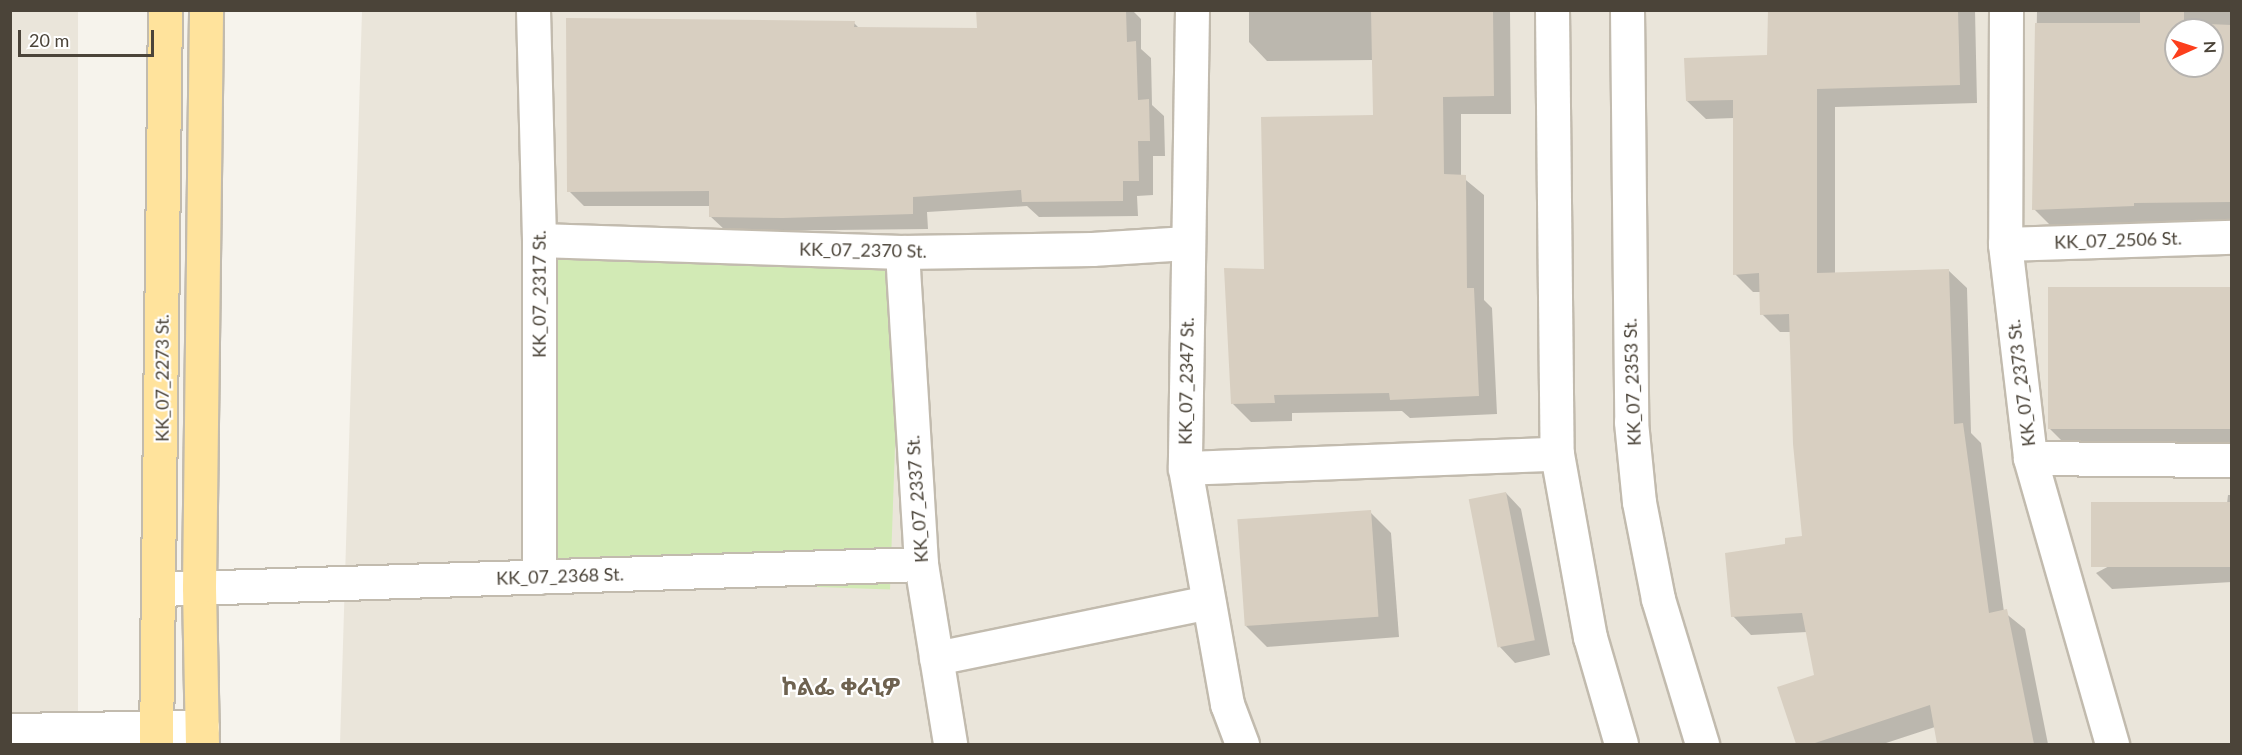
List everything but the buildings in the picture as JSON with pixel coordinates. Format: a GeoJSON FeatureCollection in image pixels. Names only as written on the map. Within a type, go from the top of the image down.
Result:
{"type":"FeatureCollection","features":[{"type":"Feature","properties":{"kind":"main road","name":"KK_07_2273 St."},"geometry":{"type":"LineString","coordinates":[[156,736],[160,589],[165,10]]}},
{"type":"Feature","properties":{"kind":"main road"},"geometry":{"type":"LineString","coordinates":[[202,736],[199,587],[206,10]]}},
{"type":"Feature","properties":{"kind":"street","name":"KK_07_2317 St."},"geometry":{"type":"LineString","coordinates":[[533,10],[539,240],[539,577]]}},
{"type":"Feature","properties":{"kind":"street","name":"KK_07_2347 St."},"geometry":{"type":"LineString","coordinates":[[1192,10],[1185,468],[1227,704],[1242,744]]}},
{"type":"Feature","properties":{"kind":"street"},"geometry":{"type":"LineString","coordinates":[[1552,10],[1557,454],[1590,637],[1621,744]]}},
{"type":"Feature","properties":{"kind":"street","name":"KK_07_2353 St."},"geometry":{"type":"LineString","coordinates":[[1627,10],[1631,422],[1639,502],[1658,599],[1702,744]]}},
{"type":"Feature","properties":{"kind":"street","name":"KK_07_2373 St."},"geometry":{"type":"LineString","coordinates":[[2006,10],[2005,244],[2030,458],[2112,744]]}},
{"type":"Feature","properties":{"kind":"street","name":"KK_07_2506 St."},"geometry":{"type":"LineString","coordinates":[[2005,244],[2232,237]]}},
{"type":"Feature","properties":{"kind":"street","name":"KK_07_2370 St."},"geometry":{"type":"LineString","coordinates":[[539,240],[902,252],[1092,249],[1187,243]]}},
{"type":"Feature","properties":{"kind":"street","name":"KK_07_2337 St."},"geometry":{"type":"LineString","coordinates":[[902,252],[921,564],[950,744]]}},
{"type":"Feature","properties":{"kind":"street"},"geometry":{"type":"LineString","coordinates":[[1185,468],[1557,454]]}},
{"type":"Feature","properties":{"kind":"street"},"geometry":{"type":"LineString","coordinates":[[2030,458],[2232,460]]}},
{"type":"Feature","properties":{"kind":"street","name":"KK_07_2368 St."},"geometry":{"type":"LineString","coordinates":[[160,589],[921,564]]}},
{"type":"Feature","properties":{"kind":"street"},"geometry":{"type":"LineString","coordinates":[[936,658],[1208,602]]}},
{"type":"Feature","properties":{"kind":"street"},"geometry":{"type":"LineString","coordinates":[[10,730],[202,736]]}},
{"type":"Feature","properties":{"kind":"shaded area"},"geometry":{"type":"Polygon","coordinates":[[[10,11],[78,11],[78,744],[10,744],[10,11]]]}},
{"type":"Feature","properties":{"kind":"shaded area"},"geometry":{"type":"Polygon","coordinates":[[[362,11],[2231,11],[2231,744],[340,744],[362,11]]]}},
{"type":"Feature","properties":{"kind":"green space"},"geometry":{"type":"Polygon","coordinates":[[[539,240],[902,253],[890,589],[527,577],[539,240]]]}},
{"type":"Feature","properties":{"kind":"district","name":"ኮልፌ ቀራኒዎ"},"geometry":{"type":"Point","coordinates":[841,686]}}]}
